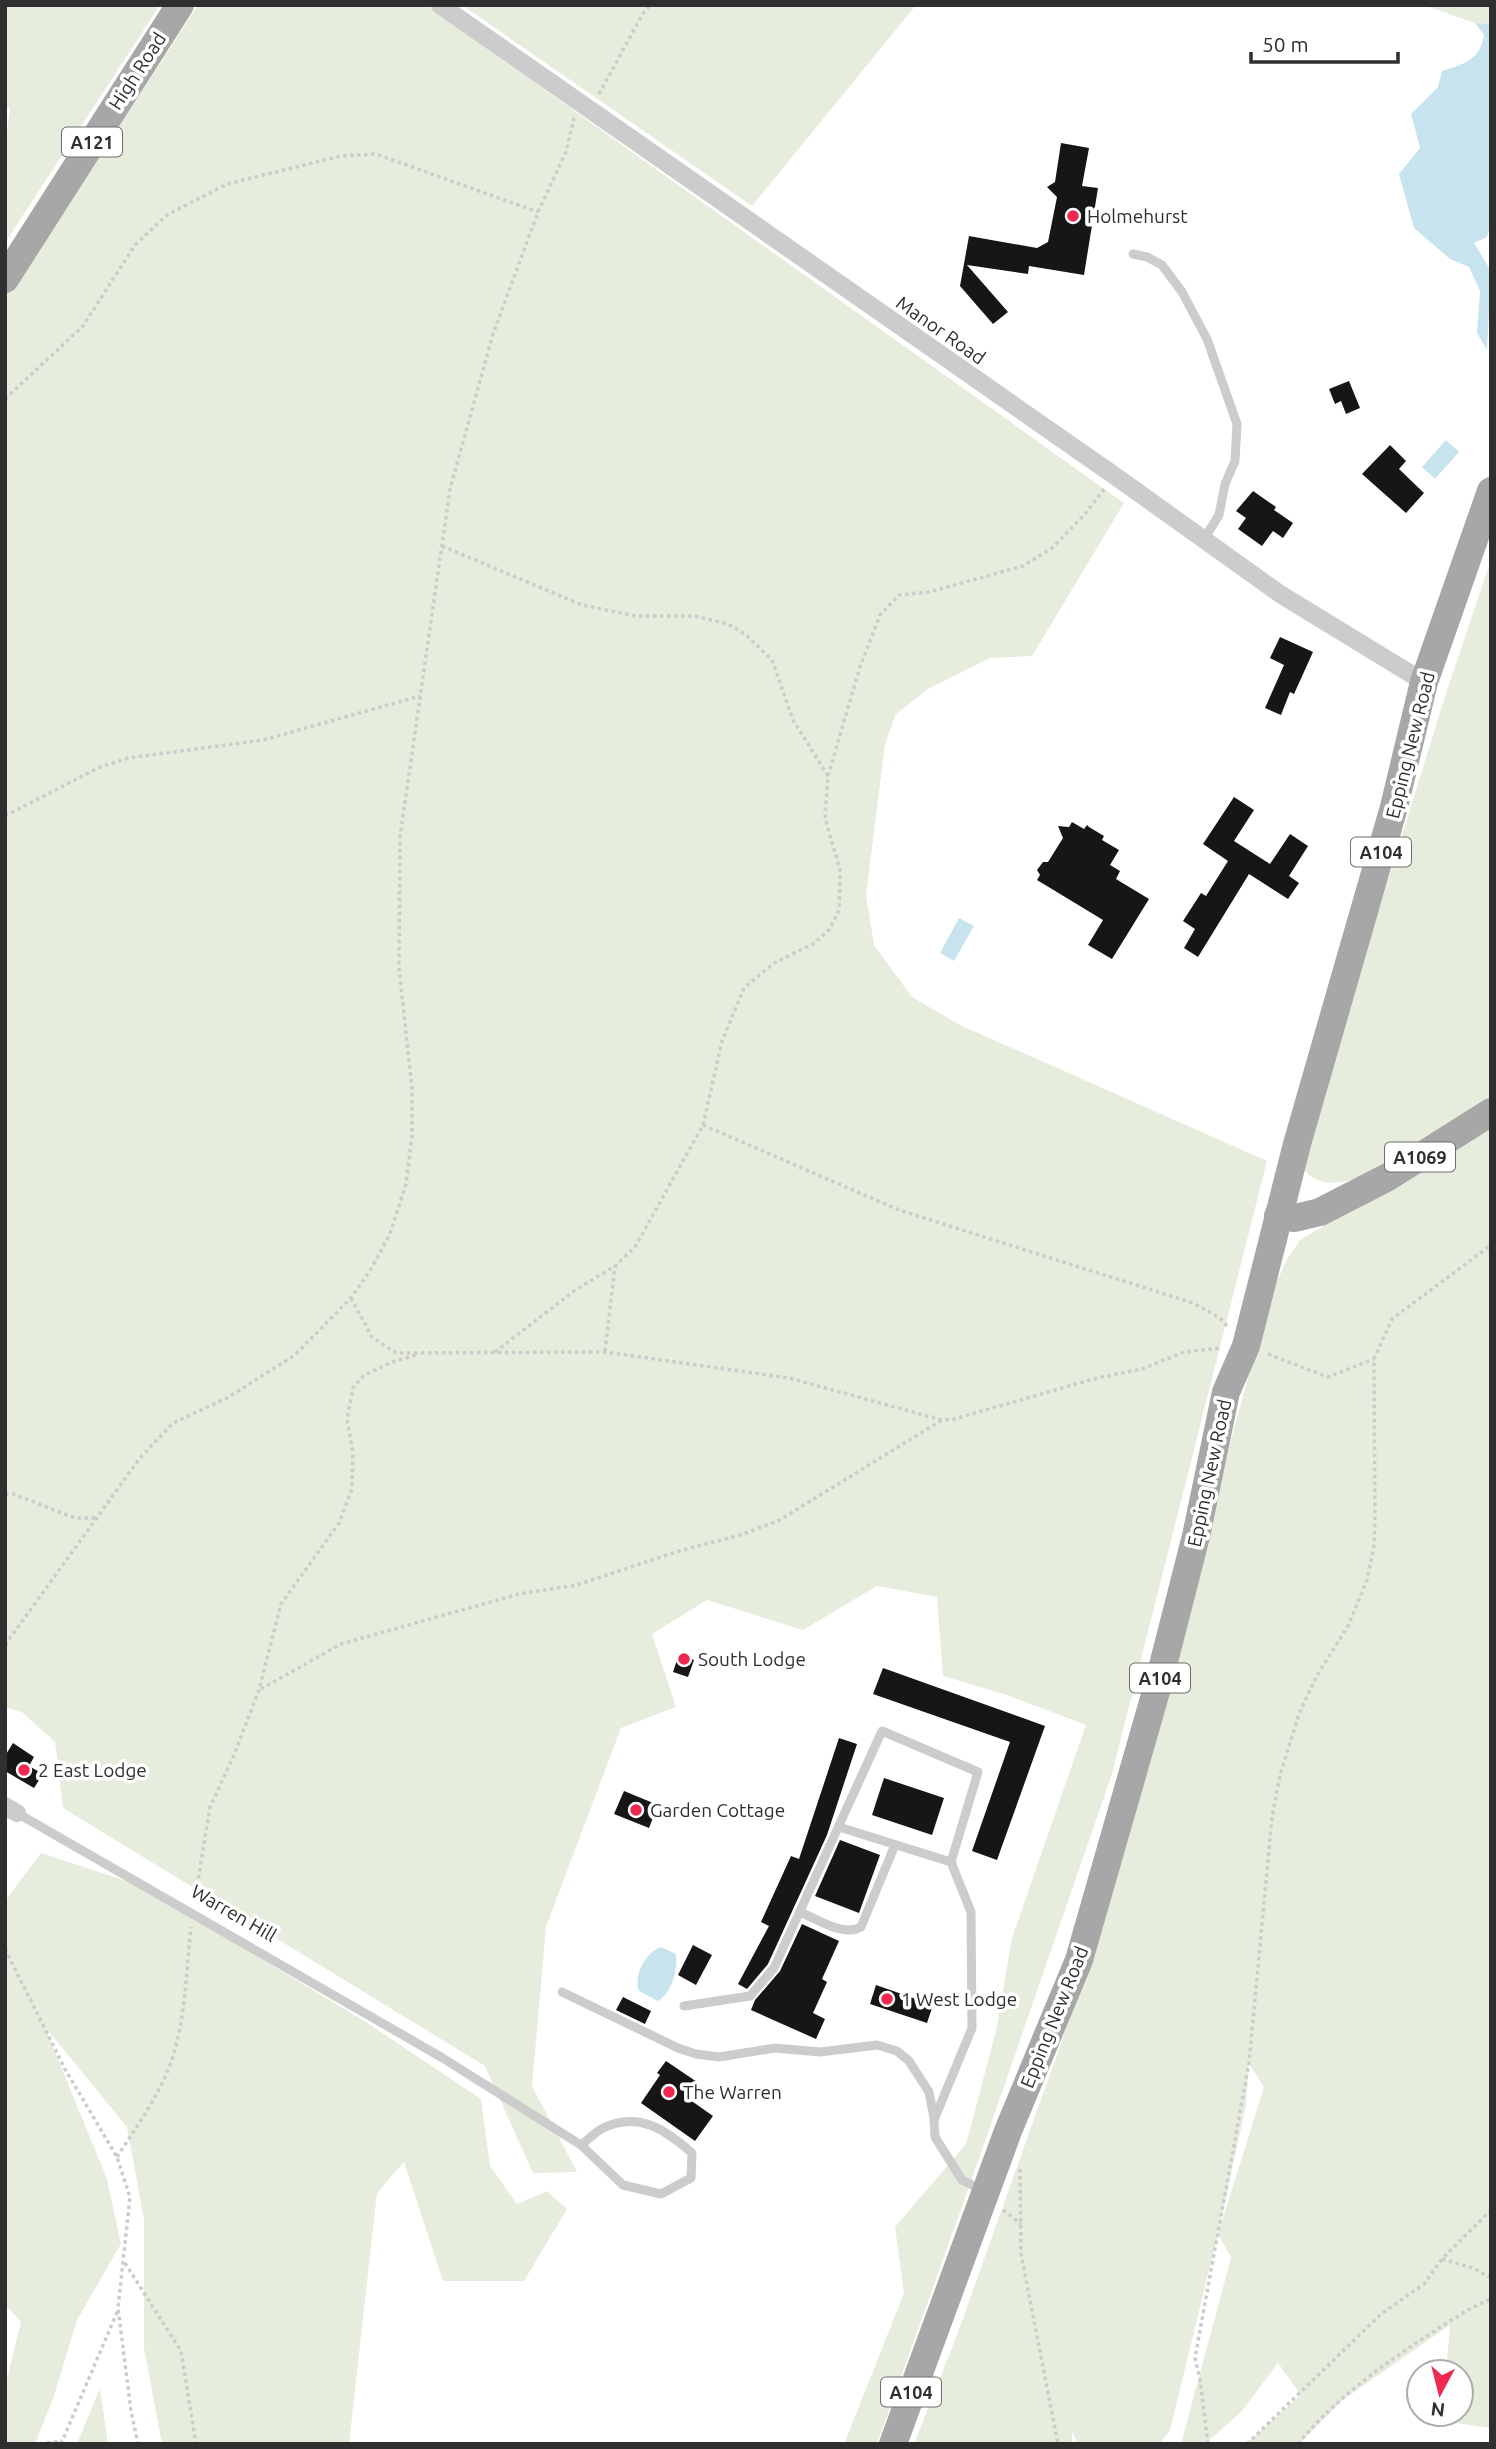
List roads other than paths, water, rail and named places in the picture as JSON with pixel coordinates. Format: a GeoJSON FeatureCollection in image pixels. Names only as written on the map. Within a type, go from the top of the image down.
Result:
{"type":"FeatureCollection","features":[{"type":"Feature","properties":{"kind":"main road","name":"High Road"},"geometry":{"type":"LineString","coordinates":[[5,279],[180,5]]}},
{"type":"Feature","properties":{"kind":"main road","name":"Epping New Road"},"geometry":{"type":"LineString","coordinates":[[893,2444],[1008,2131],[1079,1960],[1159,1681],[1196,1536],[1226,1392],[1246,1346],[1297,1144],[1394,807],[1424,682],[1491,491]]}},
{"type":"Feature","properties":{"kind":"main road","name":"A1069"},"geometry":{"type":"LineString","coordinates":[[1278,1216],[1295,1217],[1320,1212],[1388,1177],[1491,1112]]}},
{"type":"Feature","properties":{"kind":"street","name":"Manor Road"},"geometry":{"type":"LineString","coordinates":[[440,5],[1115,475],[1280,594],[1424,682]]}},
{"type":"Feature","properties":{"kind":"lane"},"geometry":{"type":"LineString","coordinates":[[1133,254],[1147,257],[1162,265],[1182,292],[1207,339],[1237,424],[1235,461],[1225,484],[1219,514],[1204,539]]}},
{"type":"Feature","properties":{"kind":"lane"},"geometry":{"type":"LineString","coordinates":[[684,2006],[750,1996],[774,1968],[882,1731],[978,1772],[951,1862],[971,1912],[972,2028],[934,2120]]}},
{"type":"Feature","properties":{"kind":"lane","name":"Warren Hill"},"geometry":{"type":"LineString","coordinates":[[11,1809],[441,2057],[581,2146],[622,2185],[661,2194],[691,2178],[692,2153],[670,2133],[635,2120],[602,2128],[581,2146]]}},
{"type":"Feature","properties":{"kind":"lane"},"geometry":{"type":"LineString","coordinates":[[839,1826],[951,1862]]}},
{"type":"Feature","properties":{"kind":"lane"},"geometry":{"type":"LineString","coordinates":[[800,1912],[843,1930],[854,1931],[861,1927],[895,1845]]}},
{"type":"Feature","properties":{"kind":"lane"},"geometry":{"type":"LineString","coordinates":[[562,1992],[678,2048],[696,2054],[719,2057],[775,2048],[820,2052],[877,2045],[897,2051],[909,2061],[929,2092],[935,2137],[962,2180],[986,2192]]}},
{"type":"Feature","properties":{"kind":"water"},"geometry":{"type":"Polygon","coordinates":[[[1475,23],[1491,24],[1491,223],[1487,237],[1474,243],[1491,271],[1487,350],[1477,333],[1480,291],[1469,267],[1450,259],[1414,228],[1399,174],[1420,148],[1411,114],[1438,87],[1442,71],[1475,56],[1484,35],[1475,23]]]}},
{"type":"Feature","properties":{"kind":"water"},"geometry":{"type":"Polygon","coordinates":[[[1446,440],[1459,452],[1435,479],[1422,467],[1446,440]]]}},
{"type":"Feature","properties":{"kind":"water"},"geometry":{"type":"Polygon","coordinates":[[[959,918],[974,926],[954,961],[940,953],[959,918]]]}},
{"type":"Feature","properties":{"kind":"water"},"geometry":{"type":"Polygon","coordinates":[[[661,1947],[676,1954],[676,1960],[675,1974],[670,1986],[658,2001],[639,1991],[638,1978],[646,1959],[661,1947]]]}},
{"type":"Feature","properties":{"kind":"place","name":"Holmehurst"},"geometry":{"type":"Point","coordinates":[1073,216]}},
{"type":"Feature","properties":{"kind":"place","name":"South Lodge"},"geometry":{"type":"Point","coordinates":[684,1659]}},
{"type":"Feature","properties":{"kind":"place","name":"2 East Lodge"},"geometry":{"type":"Point","coordinates":[24,1770]}},
{"type":"Feature","properties":{"kind":"place","name":"Garden Cottage"},"geometry":{"type":"Point","coordinates":[636,1810]}},
{"type":"Feature","properties":{"kind":"place","name":"1 West Lodge"},"geometry":{"type":"Point","coordinates":[887,1999]}},
{"type":"Feature","properties":{"kind":"place","name":"The Warren"},"geometry":{"type":"Point","coordinates":[669,2092]}}]}
